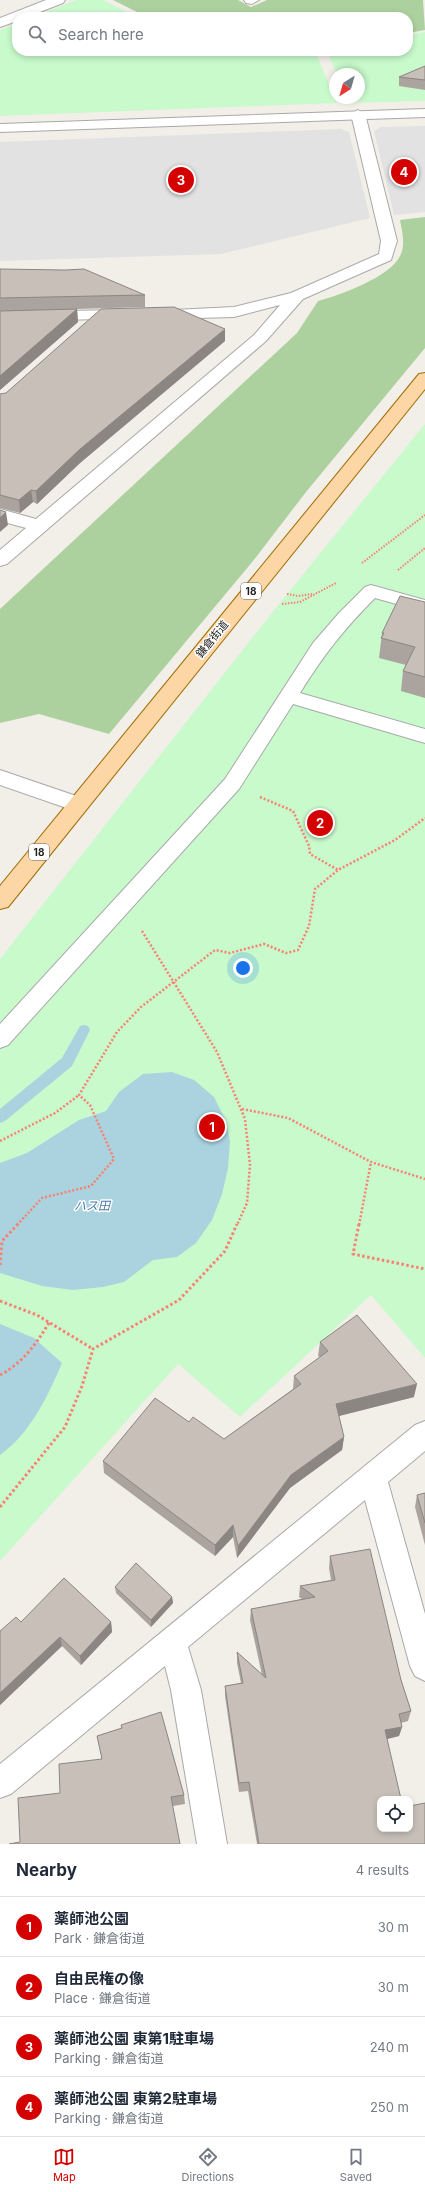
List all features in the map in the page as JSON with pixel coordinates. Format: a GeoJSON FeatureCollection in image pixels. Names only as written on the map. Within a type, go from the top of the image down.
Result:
{"type":"FeatureCollection","features":[{"type":"Feature","properties":{"kind":"main road","name":"鎌倉街道"},"geometry":{"type":"LineString","coordinates":[[0,901],[425,378]]}},
{"type":"Feature","properties":{"kind":"street"},"geometry":{"type":"LineString","coordinates":[[28,12],[58,0]]}},
{"type":"Feature","properties":{"kind":"street"},"geometry":{"type":"LineString","coordinates":[[0,23],[12,18]]}},
{"type":"Feature","properties":{"kind":"street"},"geometry":{"type":"LineString","coordinates":[[0,128],[358,114],[425,113]]}},
{"type":"Feature","properties":{"kind":"street"},"geometry":{"type":"LineString","coordinates":[[0,317],[234,312],[297,296],[386,257],[390,241],[358,114]]}},
{"type":"Feature","properties":{"kind":"street"},"geometry":{"type":"LineString","coordinates":[[0,560],[260,338],[297,296]]}},
{"type":"Feature","properties":{"kind":"street"},"geometry":{"type":"LineString","coordinates":[[79,331],[96,316]]}},
{"type":"Feature","properties":{"kind":"street"},"geometry":{"type":"LineString","coordinates":[[0,515],[39,526]]}},
{"type":"Feature","properties":{"kind":"street"},"geometry":{"type":"LineString","coordinates":[[0,777],[78,804]]}},
{"type":"Feature","properties":{"kind":"street"},"geometry":{"type":"LineString","coordinates":[[0,1783],[425,1434]]}},
{"type":"Feature","properties":{"kind":"street"},"geometry":{"type":"LineString","coordinates":[[373,1478],[425,1666]]}},
{"type":"Feature","properties":{"kind":"street"},"geometry":{"type":"LineString","coordinates":[[172,1641],[186,1690],[212,1844]]}},
{"type":"Feature","properties":{"kind":"lane"},"geometry":{"type":"LineString","coordinates":[[0,1039],[232,784],[320,647],[344,617],[371,592],[425,606]]}},
{"type":"Feature","properties":{"kind":"lane"},"geometry":{"type":"LineString","coordinates":[[289,696],[425,736]]}},
{"type":"Feature","properties":{"kind":"path"},"geometry":{"type":"LineString","coordinates":[[359,566],[425,514]]}},
{"type":"Feature","properties":{"kind":"path"},"geometry":{"type":"LineString","coordinates":[[243,601],[276,604],[300,602],[337,582]]}},
{"type":"Feature","properties":{"kind":"path"},"geometry":{"type":"LineString","coordinates":[[232,784],[293,811],[309,846],[310,854],[338,870]]}},
{"type":"Feature","properties":{"kind":"path"},"geometry":{"type":"LineString","coordinates":[[0,1142],[55,1114],[79,1095],[117,1032],[141,1007],[215,950],[230,953],[264,944],[286,953],[298,950],[309,926],[315,889],[338,870],[395,840],[425,818]]}},
{"type":"Feature","properties":{"kind":"path"},"geometry":{"type":"LineString","coordinates":[[0,1508],[65,1427],[82,1386],[93,1349],[179,1300],[225,1251],[247,1203],[250,1165],[245,1119],[241,1109],[217,1052],[124,903]]}},
{"type":"Feature","properties":{"kind":"path"},"geometry":{"type":"LineString","coordinates":[[0,1265],[2,1241],[42,1198],[91,1186],[114,1159],[90,1106],[79,1095]]}},
{"type":"Feature","properties":{"kind":"path"},"geometry":{"type":"LineString","coordinates":[[241,1109],[288,1118],[371,1162],[425,1179]]}},
{"type":"Feature","properties":{"kind":"path"},"geometry":{"type":"LineString","coordinates":[[371,1162],[353,1254],[425,1269]]}},
{"type":"Feature","properties":{"kind":"path"},"geometry":{"type":"LineString","coordinates":[[0,1301],[25,1308],[50,1321],[93,1349]]}},
{"type":"Feature","properties":{"kind":"path"},"geometry":{"type":"LineString","coordinates":[[0,1375],[11,1370],[43,1333],[50,1321]]}},
{"type":"Feature","properties":{"kind":"green space"},"geometry":{"type":"Polygon","coordinates":[[[76,0],[103,0],[127,12],[46,12],[76,0]]]}},
{"type":"Feature","properties":{"kind":"green space"},"geometry":{"type":"Polygon","coordinates":[[[113,0],[238,0],[251,7],[267,0],[423,0],[425,30],[413,32],[413,12],[137,12],[113,0]]]}},
{"type":"Feature","properties":{"kind":"green space"},"geometry":{"type":"Polygon","coordinates":[[[12,25],[12,56],[317,56],[329,84],[329,103],[0,116],[0,30],[12,25]]]}},
{"type":"Feature","properties":{"kind":"green space"},"geometry":{"type":"Polygon","coordinates":[[[425,32],[425,101],[365,103],[365,68],[334,68],[329,56],[413,56],[413,34],[425,32]]]}},
{"type":"Feature","properties":{"kind":"green space"},"geometry":{"type":"Polygon","coordinates":[[[425,217],[425,348],[306,492],[253,561],[109,734],[39,714],[0,723],[0,609],[297,333],[318,301],[364,284],[395,264],[402,252],[403,247],[400,220],[425,217]]]}},
{"type":"Feature","properties":{"kind":"green space"},"geometry":{"type":"Polygon","coordinates":[[[425,424],[425,1358],[371,1295],[240,1417],[178,1364],[0,1561],[0,959],[271,614],[425,424]]]}},
{"type":"Feature","properties":{"kind":"shaded area"},"geometry":{"type":"Polygon","coordinates":[[[425,126],[425,212],[394,215],[374,131],[381,127],[425,126]]]}},
{"type":"Feature","properties":{"kind":"shaded area"},"geometry":{"type":"Polygon","coordinates":[[[341,129],[349,132],[370,218],[221,254],[0,261],[0,142],[341,129]]]}},
{"type":"Feature","properties":{"kind":"water","name":"ハス田"},"geometry":{"type":"Polygon","coordinates":[[[172,1072],[194,1080],[214,1097],[226,1121],[230,1141],[228,1168],[222,1194],[212,1220],[196,1243],[177,1257],[153,1260],[124,1282],[103,1287],[73,1290],[42,1286],[0,1273],[0,1163],[27,1153],[79,1120],[106,1111],[119,1092],[143,1074],[172,1072]]]}},
{"type":"Feature","properties":{"kind":"water"},"geometry":{"type":"Polygon","coordinates":[[[0,1324],[34,1338],[62,1363],[37,1414],[11,1446],[0,1455],[0,1324]]]}},
{"type":"Feature","properties":{"kind":"building"},"geometry":{"type":"Polygon","coordinates":[[[425,66],[425,80],[399,77],[425,66]]]}},
{"type":"Feature","properties":{"kind":"building"},"geometry":{"type":"Polygon","coordinates":[[[0,269],[84,269],[145,295],[0,298],[0,269]]]}},
{"type":"Feature","properties":{"kind":"building"},"geometry":{"type":"Polygon","coordinates":[[[174,307],[225,329],[79,450],[36,491],[31,490],[19,500],[0,495],[0,394],[6,393],[101,309],[174,307]]]}},
{"type":"Feature","properties":{"kind":"building"},"geometry":{"type":"Polygon","coordinates":[[[77,309],[0,376],[0,311],[77,309]]]}},
{"type":"Feature","properties":{"kind":"building"},"geometry":{"type":"Polygon","coordinates":[[[0,510],[6,512],[0,518],[0,510]]]}},
{"type":"Feature","properties":{"kind":"building"},"geometry":{"type":"Polygon","coordinates":[[[400,596],[425,602],[425,677],[403,671],[415,647],[381,638],[400,596]]]}},
{"type":"Feature","properties":{"kind":"building"},"geometry":{"type":"Polygon","coordinates":[[[357,1315],[417,1384],[336,1404],[344,1437],[291,1475],[238,1546],[233,1525],[215,1545],[103,1461],[155,1398],[189,1422],[193,1417],[224,1439],[301,1384],[294,1376],[328,1351],[320,1342],[357,1315]]]}},
{"type":"Feature","properties":{"kind":"building"},"geometry":{"type":"Polygon","coordinates":[[[425,1493],[425,1523],[417,1495],[425,1493]]]}},
{"type":"Feature","properties":{"kind":"building"},"geometry":{"type":"Polygon","coordinates":[[[370,1549],[401,1680],[411,1711],[399,1714],[402,1727],[385,1730],[400,1796],[377,1796],[377,1832],[413,1832],[413,1805],[425,1803],[425,1844],[259,1844],[249,1782],[239,1783],[225,1686],[243,1683],[237,1652],[266,1678],[251,1609],[315,1597],[300,1586],[335,1580],[330,1556],[370,1549]]]}},
{"type":"Feature","properties":{"kind":"building"},"geometry":{"type":"Polygon","coordinates":[[[136,1563],[172,1597],[151,1620],[115,1587],[136,1563]]]}},
{"type":"Feature","properties":{"kind":"building"},"geometry":{"type":"Polygon","coordinates":[[[64,1578],[111,1622],[80,1656],[60,1637],[0,1693],[0,1631],[16,1617],[21,1622],[64,1578]]]}},
{"type":"Feature","properties":{"kind":"building"},"geometry":{"type":"Polygon","coordinates":[[[161,1712],[184,1795],[171,1797],[180,1844],[9,1844],[20,1842],[18,1798],[60,1793],[59,1764],[102,1759],[97,1736],[122,1728],[121,1725],[161,1712]]]}},
{"type":"Feature","properties":{"kind":"waterway"},"geometry":{"type":"LineString","coordinates":[[0,1117],[67,1062],[84,1030]]}},
{"type":"Feature","properties":{"kind":"place","name":"薬師池公園 東第2駐車場"},"geometry":{"type":"Point","coordinates":[404,172]}},
{"type":"Feature","properties":{"kind":"place","name":"薬師池公園 東第1駐車場"},"geometry":{"type":"Point","coordinates":[181,180]}},
{"type":"Feature","properties":{"kind":"place","name":"自由民権の像"},"geometry":{"type":"Point","coordinates":[320,823]}},
{"type":"Feature","properties":{"kind":"place","name":"薬師池公園"},"geometry":{"type":"Point","coordinates":[212,1127]}}]}
